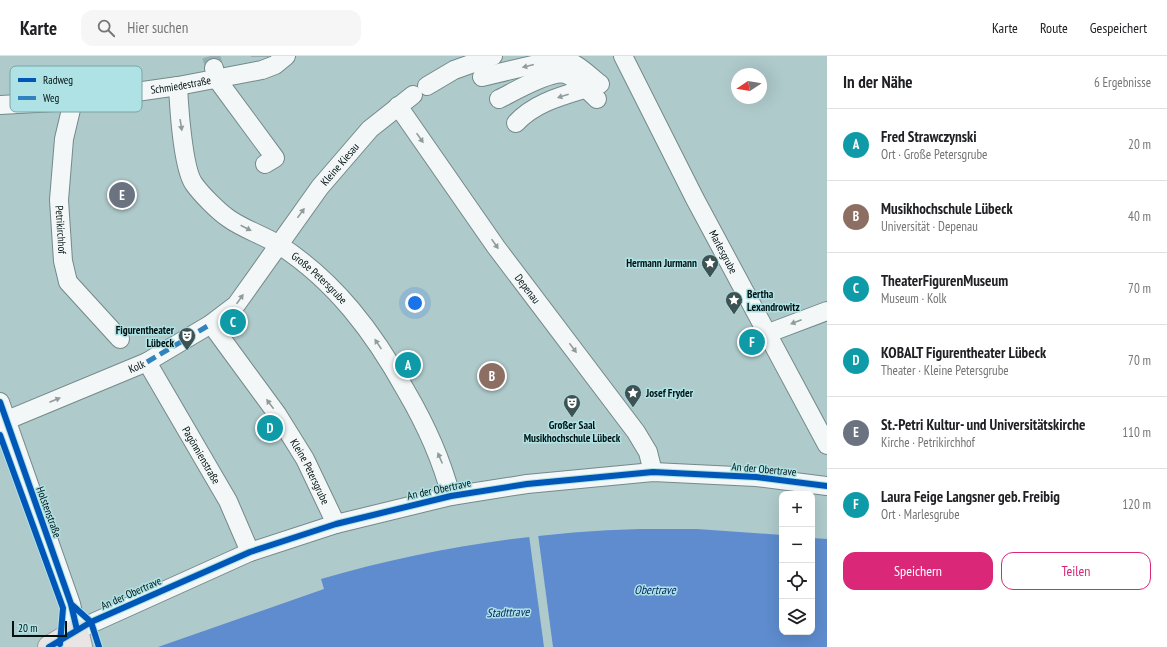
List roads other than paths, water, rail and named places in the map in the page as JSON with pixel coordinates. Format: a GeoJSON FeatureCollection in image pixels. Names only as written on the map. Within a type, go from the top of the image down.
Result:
{"type":"FeatureCollection","features":[{"type":"Feature","properties":{"kind":"main road"},"geometry":{"type":"LineString","coordinates":[[49,647],[79,638]]}},
{"type":"Feature","properties":{"kind":"street","name":"Schmiedestraße"},"geometry":{"type":"LineString","coordinates":[[142,91],[178,86],[215,72],[261,63],[275,65],[286,56]]}},
{"type":"Feature","properties":{"kind":"street","name":"Kleine Kiesau"},"geometry":{"type":"LineString","coordinates":[[278,244],[320,187],[370,129],[409,95],[454,70],[493,56]]}},
{"type":"Feature","properties":{"kind":"street","name":"Marlesgrube"},"geometry":{"type":"LineString","coordinates":[[623,56],[661,133],[766,334],[827,445]]}},
{"type":"Feature","properties":{"kind":"street"},"geometry":{"type":"LineString","coordinates":[[482,77],[558,59],[566,59],[574,63],[594,90]]}},
{"type":"Feature","properties":{"kind":"street"},"geometry":{"type":"LineString","coordinates":[[215,72],[275,158],[265,164]]}},
{"type":"Feature","properties":{"kind":"street"},"geometry":{"type":"LineString","coordinates":[[499,99],[548,76],[560,73],[569,75],[594,90]]}},
{"type":"Feature","properties":{"kind":"street","name":"Große Petersgrube"},"geometry":{"type":"LineString","coordinates":[[178,86],[180,118],[187,164],[193,183],[228,218],[278,244],[320,276],[350,306],[366,326],[391,363],[426,426],[444,467],[451,496]]}},
{"type":"Feature","properties":{"kind":"street"},"geometry":{"type":"LineString","coordinates":[[552,110],[537,116],[519,128],[529,110],[538,105],[594,90]]}},
{"type":"Feature","properties":{"kind":"street","name":"Depenau"},"geometry":{"type":"LineString","coordinates":[[409,95],[496,247],[636,432],[648,452],[653,472]]}},
{"type":"Feature","properties":{"kind":"street","name":"Schmiedestraße"},"geometry":{"type":"LineString","coordinates":[[0,105],[10,104]]}},
{"type":"Feature","properties":{"kind":"street","name":"Petrikirchhof"},"geometry":{"type":"LineString","coordinates":[[70,112],[64,139],[60,200],[63,261],[66,275],[68,282],[120,339]]}},
{"type":"Feature","properties":{"kind":"street","name":"Kolk"},"geometry":{"type":"LineString","coordinates":[[3,422],[147,362],[211,324],[236,305],[278,244]]}},
{"type":"Feature","properties":{"kind":"street"},"geometry":{"type":"LineString","coordinates":[[766,334],[827,311]]}},
{"type":"Feature","properties":{"kind":"street","name":"Kleine Petersgrube"},"geometry":{"type":"LineString","coordinates":[[211,324],[277,414],[305,459],[336,524]]}},
{"type":"Feature","properties":{"kind":"street","name":"Pagönnienstraße"},"geometry":{"type":"LineString","coordinates":[[147,362],[228,501],[250,552]]}},
{"type":"Feature","properties":{"kind":"street","name":"Holstenstraße"},"geometry":{"type":"LineString","coordinates":[[0,402],[3,422],[61,573],[79,638]]}},
{"type":"Feature","properties":{"kind":"street","name":"An der Obertrave"},"geometry":{"type":"LineString","coordinates":[[79,638],[250,552],[336,524],[451,496],[527,484],[653,472],[756,478],[827,486]]}},
{"type":"Feature","properties":{"kind":"water","name":"Obertrave"},"geometry":{"type":"Polygon","coordinates":[[[697,529],[779,535],[779,635],[815,635],[815,538],[827,539],[827,647],[158,647],[324,589],[321,579],[360,568],[479,544],[519,538],[599,531],[697,529]]]}},
{"type":"Feature","properties":{"kind":"tunnel"},"geometry":{"type":"LineString","coordinates":[[211,56],[214,66]]}},
{"type":"Feature","properties":{"kind":"place","name":"St.-Petri Kultur- und Universitätskirche"},"geometry":{"type":"Point","coordinates":[122,195]}},
{"type":"Feature","properties":{"kind":"place","name":"Hermann Jurmann"},"geometry":{"type":"Point","coordinates":[710,278]}},
{"type":"Feature","properties":{"kind":"place","name":"Bertha Lexandrowitz"},"geometry":{"type":"Point","coordinates":[734,315]}},
{"type":"Feature","properties":{"kind":"place","name":"TheaterFigurenMuseum"},"geometry":{"type":"Point","coordinates":[233,322]}},
{"type":"Feature","properties":{"kind":"place","name":"Laura Feige Langsner geb. Freibig"},"geometry":{"type":"Point","coordinates":[752,342]}},
{"type":"Feature","properties":{"kind":"place","name":"Figurentheater Lübeck"},"geometry":{"type":"Point","coordinates":[187,351]}},
{"type":"Feature","properties":{"kind":"place","name":"Fred Strawczynski"},"geometry":{"type":"Point","coordinates":[408,365]}},
{"type":"Feature","properties":{"kind":"place","name":"Musikhochschule Lübeck"},"geometry":{"type":"Point","coordinates":[492,376]}},
{"type":"Feature","properties":{"kind":"place","name":"Josef Fryder"},"geometry":{"type":"Point","coordinates":[633,408]}},
{"type":"Feature","properties":{"kind":"place","name":"Großer Saal Musikhochschule Lübeck"},"geometry":{"type":"Point","coordinates":[572,418]}},
{"type":"Feature","properties":{"kind":"place","name":"KOBALT Figurentheater Lübeck"},"geometry":{"type":"Point","coordinates":[270,428]}},
{"type":"Feature","properties":{"kind":"water label","name":"Stadttrave"},"geometry":{"type":"Point","coordinates":[508,612]}}]}
